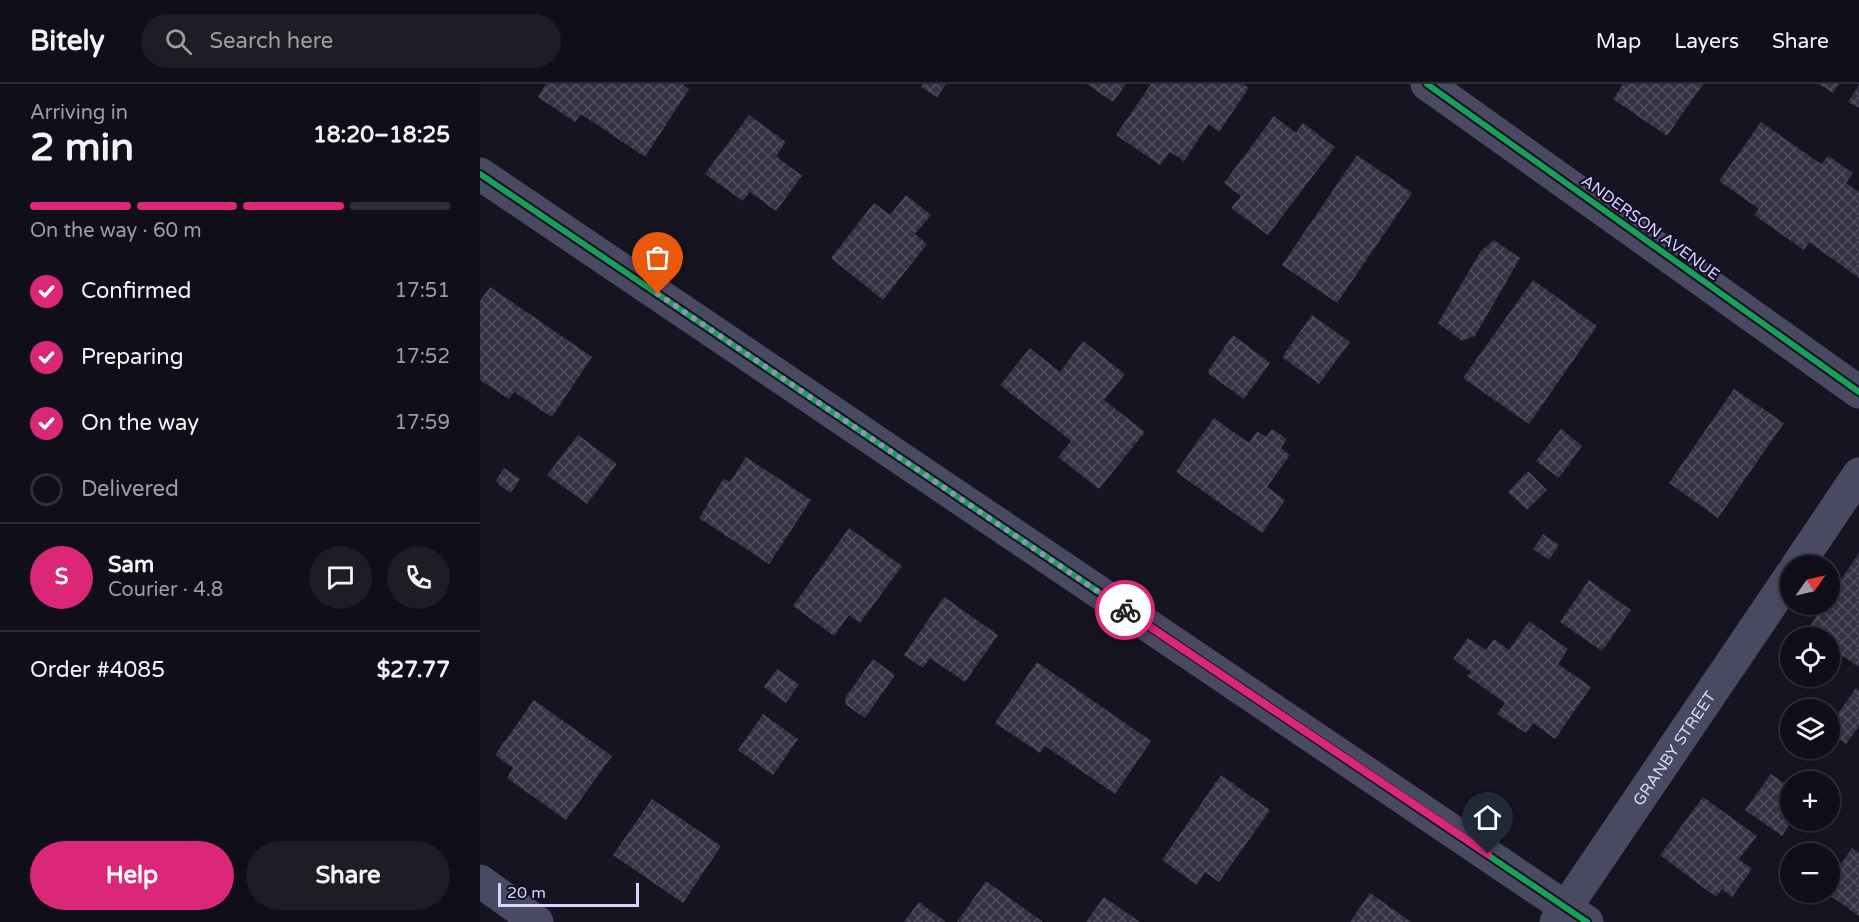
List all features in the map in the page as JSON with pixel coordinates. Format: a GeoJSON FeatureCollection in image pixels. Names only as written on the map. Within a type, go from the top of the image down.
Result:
{"type":"FeatureCollection","features":[{"type":"Feature","properties":{"kind":"street","name":"ANDERSON AVENUE"},"geometry":{"type":"LineString","coordinates":[[1427,84],[1859,392]]}},
{"type":"Feature","properties":{"kind":"street"},"geometry":{"type":"LineString","coordinates":[[480,174],[1570,917]]}},
{"type":"Feature","properties":{"kind":"street"},"geometry":{"type":"LineString","coordinates":[[1804,555],[1859,474]]}},
{"type":"Feature","properties":{"kind":"street","name":"GRANBY STREET"},"geometry":{"type":"LineString","coordinates":[[1570,917],[1780,592]]}},
{"type":"Feature","properties":{"kind":"street"},"geometry":{"type":"LineString","coordinates":[[480,880],[537,922]]}},
{"type":"Feature","properties":{"kind":"building"},"geometry":{"type":"Polygon","coordinates":[[[546,84],[682,84],[689,89],[645,157],[581,114],[575,122],[538,97],[546,84]]]}},
{"type":"Feature","properties":{"kind":"building"},"geometry":{"type":"Polygon","coordinates":[[[923,84],[946,84],[937,97],[921,87],[923,84]]]}},
{"type":"Feature","properties":{"kind":"building"},"geometry":{"type":"Polygon","coordinates":[[[1087,84],[1126,84],[1113,102],[1087,84]]]}},
{"type":"Feature","properties":{"kind":"building"},"geometry":{"type":"Polygon","coordinates":[[[1151,84],[1243,84],[1249,88],[1219,132],[1209,124],[1184,161],[1170,152],[1160,165],[1116,135],[1151,84]]]}},
{"type":"Feature","properties":{"kind":"building"},"geometry":{"type":"Polygon","coordinates":[[[1623,84],[1703,84],[1667,136],[1613,99],[1623,84]]]}},
{"type":"Feature","properties":{"kind":"building"},"geometry":{"type":"Polygon","coordinates":[[[1819,84],[1839,84],[1833,93],[1819,84]]]}},
{"type":"Feature","properties":{"kind":"building"},"geometry":{"type":"Polygon","coordinates":[[[1859,85],[1859,108],[1848,102],[1859,85]]]}},
{"type":"Feature","properties":{"kind":"building"},"geometry":{"type":"Polygon","coordinates":[[[749,115],[786,142],[776,156],[802,176],[776,211],[750,192],[743,201],[705,174],[749,115]]]}},
{"type":"Feature","properties":{"kind":"building"},"geometry":{"type":"Polygon","coordinates":[[[1274,116],[1296,133],[1303,123],[1335,147],[1268,235],[1231,208],[1241,196],[1224,183],[1274,116]]]}},
{"type":"Feature","properties":{"kind":"building"},"geometry":{"type":"Polygon","coordinates":[[[1761,122],[1821,164],[1828,156],[1853,173],[1846,183],[1859,192],[1859,278],[1809,242],[1804,250],[1754,215],[1759,209],[1719,181],[1761,122]]]}},
{"type":"Feature","properties":{"kind":"building"},"geometry":{"type":"Polygon","coordinates":[[[1357,155],[1412,193],[1337,303],[1282,265],[1357,155]]]}},
{"type":"Feature","properties":{"kind":"building"},"geometry":{"type":"Polygon","coordinates":[[[906,195],[931,215],[915,234],[927,244],[883,300],[831,258],[874,203],[890,215],[906,195]]]}},
{"type":"Feature","properties":{"kind":"building"},"geometry":{"type":"Polygon","coordinates":[[[1494,240],[1520,258],[1475,336],[1462,341],[1438,323],[1481,251],[1494,240]]]}},
{"type":"Feature","properties":{"kind":"building"},"geometry":{"type":"Polygon","coordinates":[[[1533,280],[1597,326],[1529,424],[1463,378],[1533,280]]]}},
{"type":"Feature","properties":{"kind":"building"},"geometry":{"type":"Polygon","coordinates":[[[490,287],[592,357],[552,417],[514,392],[509,399],[480,380],[480,301],[490,287]]]}},
{"type":"Feature","properties":{"kind":"building"},"geometry":{"type":"Polygon","coordinates":[[[1312,315],[1350,342],[1319,384],[1282,357],[1312,315]]]}},
{"type":"Feature","properties":{"kind":"building"},"geometry":{"type":"Polygon","coordinates":[[[1233,335],[1270,363],[1244,399],[1208,371],[1233,335]]]}},
{"type":"Feature","properties":{"kind":"building"},"geometry":{"type":"Polygon","coordinates":[[[1083,341],[1125,374],[1104,400],[1145,432],[1099,489],[1058,457],[1071,441],[1000,385],[1030,348],[1060,372],[1083,341]]]}},
{"type":"Feature","properties":{"kind":"building"},"geometry":{"type":"Polygon","coordinates":[[[1734,389],[1784,423],[1718,518],[1669,483],[1734,389]]]}},
{"type":"Feature","properties":{"kind":"building"},"geometry":{"type":"Polygon","coordinates":[[[1214,418],[1249,443],[1257,431],[1266,437],[1272,429],[1287,439],[1281,448],[1290,455],[1267,487],[1285,500],[1262,533],[1176,472],[1214,418]]]}},
{"type":"Feature","properties":{"kind":"building"},"geometry":{"type":"Polygon","coordinates":[[[1561,429],[1582,446],[1559,478],[1536,461],[1561,429]]]}},
{"type":"Feature","properties":{"kind":"building"},"geometry":{"type":"Polygon","coordinates":[[[578,435],[617,464],[587,504],[547,475],[578,435]]]}},
{"type":"Feature","properties":{"kind":"building"},"geometry":{"type":"Polygon","coordinates":[[[746,457],[811,500],[769,564],[699,518],[724,478],[730,482],[746,457]]]}},
{"type":"Feature","properties":{"kind":"building"},"geometry":{"type":"Polygon","coordinates":[[[504,468],[520,479],[511,493],[499,485],[496,480],[504,468]]]}},
{"type":"Feature","properties":{"kind":"building"},"geometry":{"type":"Polygon","coordinates":[[[1528,471],[1547,490],[1527,510],[1508,492],[1528,471]]]}},
{"type":"Feature","properties":{"kind":"building"},"geometry":{"type":"Polygon","coordinates":[[[849,528],[902,566],[860,623],[849,615],[834,636],[793,606],[849,528]]]}},
{"type":"Feature","properties":{"kind":"building"},"geometry":{"type":"Polygon","coordinates":[[[1543,534],[1559,545],[1549,560],[1533,549],[1543,534]]]}},
{"type":"Feature","properties":{"kind":"building"},"geometry":{"type":"Polygon","coordinates":[[[1859,553],[1859,667],[1843,656],[1840,660],[1840,627],[1809,627],[1817,615],[1840,615],[1840,581],[1859,553]]]}},
{"type":"Feature","properties":{"kind":"building"},"geometry":{"type":"Polygon","coordinates":[[[1589,580],[1631,610],[1602,651],[1560,622],[1589,580]]]}},
{"type":"Feature","properties":{"kind":"building"},"geometry":{"type":"Polygon","coordinates":[[[944,597],[998,635],[965,682],[930,658],[923,668],[904,655],[944,597]]]}},
{"type":"Feature","properties":{"kind":"building"},"geometry":{"type":"Polygon","coordinates":[[[1529,621],[1568,649],[1558,664],[1591,687],[1555,739],[1533,723],[1526,733],[1497,714],[1505,703],[1467,676],[1471,672],[1453,659],[1468,638],[1486,650],[1494,639],[1509,650],[1529,621]]]}},
{"type":"Feature","properties":{"kind":"building"},"geometry":{"type":"Polygon","coordinates":[[[873,659],[895,675],[865,718],[846,705],[845,698],[873,659]]]}},
{"type":"Feature","properties":{"kind":"building"},"geometry":{"type":"Polygon","coordinates":[[[1037,662],[1151,741],[1115,794],[1045,746],[1040,753],[995,723],[1037,662]]]}},
{"type":"Feature","properties":{"kind":"building"},"geometry":{"type":"Polygon","coordinates":[[[777,669],[799,684],[786,703],[764,687],[777,669]]]}},
{"type":"Feature","properties":{"kind":"building"},"geometry":{"type":"Polygon","coordinates":[[[1856,688],[1859,690],[1859,726],[1846,744],[1840,740],[1840,711],[1856,688]]]}},
{"type":"Feature","properties":{"kind":"building"},"geometry":{"type":"Polygon","coordinates":[[[534,700],[612,756],[566,820],[507,778],[513,768],[495,755],[534,700]]]}},
{"type":"Feature","properties":{"kind":"building"},"geometry":{"type":"Polygon","coordinates":[[[763,714],[798,739],[773,775],[738,750],[763,714]]]}},
{"type":"Feature","properties":{"kind":"building"},"geometry":{"type":"Polygon","coordinates":[[[1771,774],[1780,780],[1780,831],[1785,831],[1782,836],[1745,810],[1771,774]]]}},
{"type":"Feature","properties":{"kind":"building"},"geometry":{"type":"Polygon","coordinates":[[[1221,775],[1270,810],[1219,882],[1205,872],[1197,885],[1162,860],[1221,775]]]}},
{"type":"Feature","properties":{"kind":"building"},"geometry":{"type":"Polygon","coordinates":[[[1703,797],[1757,836],[1739,859],[1752,869],[1732,897],[1722,889],[1716,897],[1660,855],[1703,797]]]}},
{"type":"Feature","properties":{"kind":"building"},"geometry":{"type":"Polygon","coordinates":[[[652,799],[721,846],[683,903],[613,855],[652,799]]]}},
{"type":"Feature","properties":{"kind":"building"},"geometry":{"type":"Polygon","coordinates":[[[1852,848],[1859,853],[1859,916],[1840,903],[1840,865],[1852,848]]]}},
{"type":"Feature","properties":{"kind":"building"},"geometry":{"type":"Polygon","coordinates":[[[986,881],[1043,922],[957,922],[986,881]]]}},
{"type":"Feature","properties":{"kind":"building"},"geometry":{"type":"Polygon","coordinates":[[[1370,893],[1411,922],[1350,922],[1370,893]]]}},
{"type":"Feature","properties":{"kind":"building"},"geometry":{"type":"Polygon","coordinates":[[[1104,897],[1140,922],[1086,922],[1104,897]]]}},
{"type":"Feature","properties":{"kind":"building"},"geometry":{"type":"Polygon","coordinates":[[[919,902],[946,922],[904,922],[919,902]]]}},
{"type":"Feature","properties":{"kind":"cycle path"},"geometry":{"type":"LineString","coordinates":[[1427,84],[1859,392]]}},
{"type":"Feature","properties":{"kind":"cycle path"},"geometry":{"type":"LineString","coordinates":[[480,174],[1587,922]]}},
{"type":"Feature","properties":{"kind":"way so far"},"geometry":{"type":"LineString","coordinates":[[658,294],[1125,610]]}},
{"type":"Feature","properties":{"kind":"route"},"geometry":{"type":"LineString","coordinates":[[1125,610],[1488,854]]}}]}
